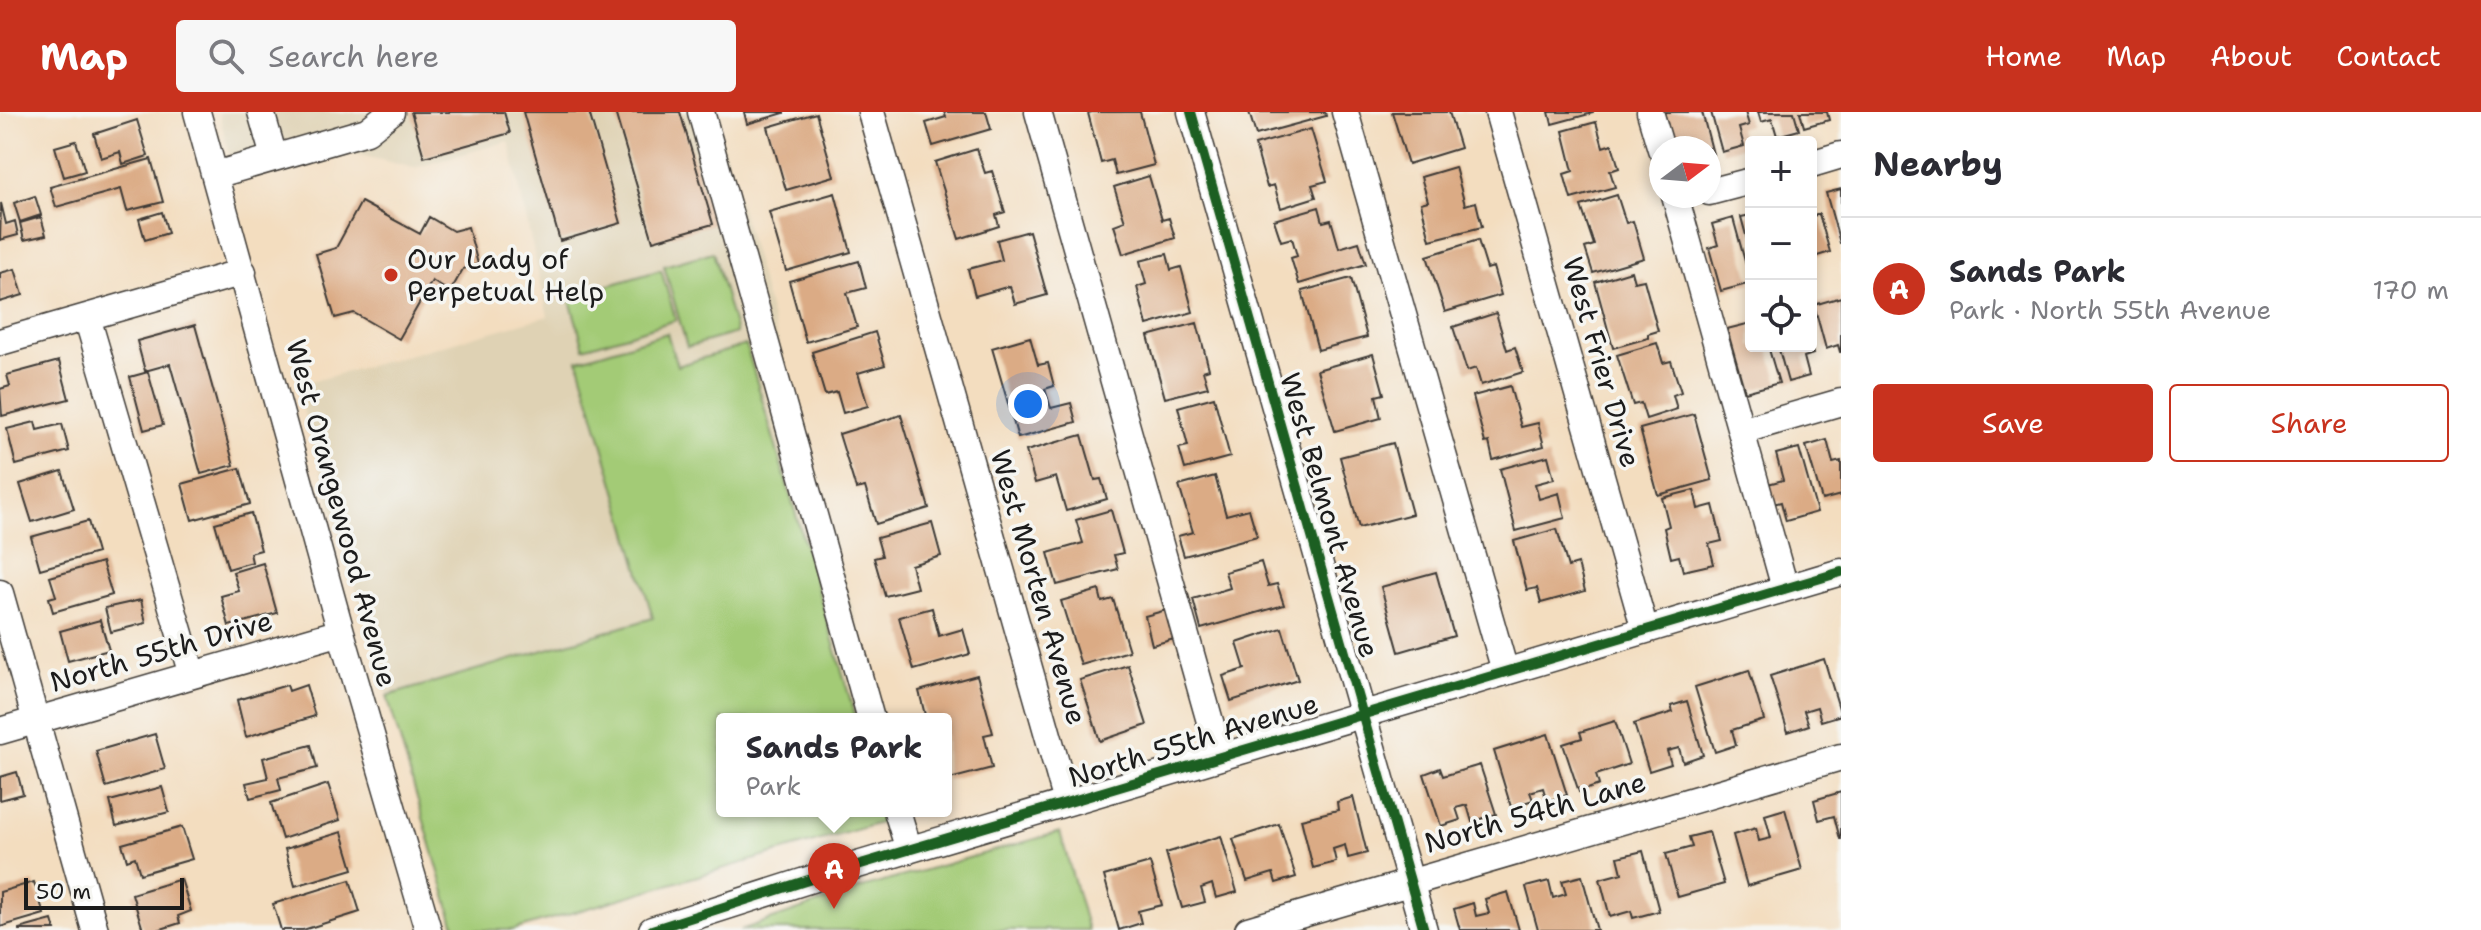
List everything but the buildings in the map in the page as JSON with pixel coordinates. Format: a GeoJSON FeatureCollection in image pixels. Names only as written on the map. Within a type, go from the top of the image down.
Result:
{"type":"FeatureCollection","features":[{"type":"Feature","properties":{"kind":"street","name":"West Orangewood Avenue"},"geometry":{"type":"LineString","coordinates":[[197,112],[341,632],[428,930]]}},
{"type":"Feature","properties":{"kind":"street"},"geometry":{"type":"LineString","coordinates":[[261,112],[274,157]]}},
{"type":"Feature","properties":{"kind":"street"},"geometry":{"type":"LineString","coordinates":[[215,175],[367,131],[391,112]]}},
{"type":"Feature","properties":{"kind":"street"},"geometry":{"type":"LineString","coordinates":[[701,112],[869,713]]}},
{"type":"Feature","properties":{"kind":"street","name":"West Morten Avenue"},"geometry":{"type":"LineString","coordinates":[[871,112],[1067,802]]}},
{"type":"Feature","properties":{"kind":"street"},"geometry":{"type":"LineString","coordinates":[[1038,112],[1220,757]]}},
{"type":"Feature","properties":{"kind":"street","name":"West Belmont Avenue"},"geometry":{"type":"LineString","coordinates":[[1191,112],[1424,930]]}},
{"type":"Feature","properties":{"kind":"street"},"geometry":{"type":"LineString","coordinates":[[1345,112],[1505,671]]}},
{"type":"Feature","properties":{"kind":"street","name":"West Frier Drive"},"geometry":{"type":"LineString","coordinates":[[1498,112],[1645,630]]}},
{"type":"Feature","properties":{"kind":"street"},"geometry":{"type":"LineString","coordinates":[[1650,112],[1657,136]]}},
{"type":"Feature","properties":{"kind":"street"},"geometry":{"type":"LineString","coordinates":[[1817,162],[1841,155]]}},
{"type":"Feature","properties":{"kind":"street"},"geometry":{"type":"LineString","coordinates":[[1721,189],[1745,183]]}},
{"type":"Feature","properties":{"kind":"street"},"geometry":{"type":"LineString","coordinates":[[1685,208],[1741,431],[1785,588]]}},
{"type":"Feature","properties":{"kind":"street"},"geometry":{"type":"LineString","coordinates":[[0,342],[243,272]]}},
{"type":"Feature","properties":{"kind":"street"},"geometry":{"type":"LineString","coordinates":[[87,317],[192,675]]}},
{"type":"Feature","properties":{"kind":"street"},"geometry":{"type":"LineString","coordinates":[[1741,431],[1841,402]]}},
{"type":"Feature","properties":{"kind":"street","name":"North 55th Avenue"},"geometry":{"type":"LineString","coordinates":[[652,930],[1067,802],[1841,572]]}},
{"type":"Feature","properties":{"kind":"street"},"geometry":{"type":"LineString","coordinates":[[0,593],[95,930]]}},
{"type":"Feature","properties":{"kind":"street","name":"North 55th Drive"},"geometry":{"type":"LineString","coordinates":[[0,731],[341,632]]}},
{"type":"Feature","properties":{"kind":"street","name":"North 54th Lane"},"geometry":{"type":"LineString","coordinates":[[1248,930],[1841,757]]}},
{"type":"Feature","properties":{"kind":"street"},"geometry":{"type":"LineString","coordinates":[[899,817],[909,850]]}},
{"type":"Feature","properties":{"kind":"shaded area"},"geometry":{"type":"Polygon","coordinates":[[[219,112],[714,112],[882,713],[716,713],[716,817],[896,817],[513,930],[456,930],[296,386],[548,316],[509,141],[414,168],[344,151],[236,182],[219,112]]]}},
{"type":"Feature","properties":{"kind":"green space"},"geometry":{"type":"Polygon","coordinates":[[[713,252],[736,333],[687,347],[664,266],[713,252]]]}},
{"type":"Feature","properties":{"kind":"green space"},"geometry":{"type":"Polygon","coordinates":[[[661,270],[676,320],[584,348],[569,297],[661,270]]]}},
{"type":"Feature","properties":{"kind":"green space"},"geometry":{"type":"Polygon","coordinates":[[[667,333],[677,366],[746,345],[854,713],[716,713],[716,817],[885,817],[886,821],[513,930],[456,930],[387,696],[653,618],[578,360],[667,333]]]}},
{"type":"Feature","properties":{"kind":"green space"},"geometry":{"type":"Polygon","coordinates":[[[1060,832],[1088,930],[741,930],[862,888],[1060,832]]]}},
{"type":"Feature","properties":{"kind":"cycle path"},"geometry":{"type":"LineString","coordinates":[[1191,112],[1424,930]]}},
{"type":"Feature","properties":{"kind":"cycle path"},"geometry":{"type":"LineString","coordinates":[[652,930],[824,875],[1841,572]]}},
{"type":"Feature","properties":{"kind":"place","name":"Our Lady of Perpetual Help"},"geometry":{"type":"Point","coordinates":[391,275]}},
{"type":"Feature","properties":{"kind":"place","name":"Sands Park"},"geometry":{"type":"Point","coordinates":[834,909]}}]}
